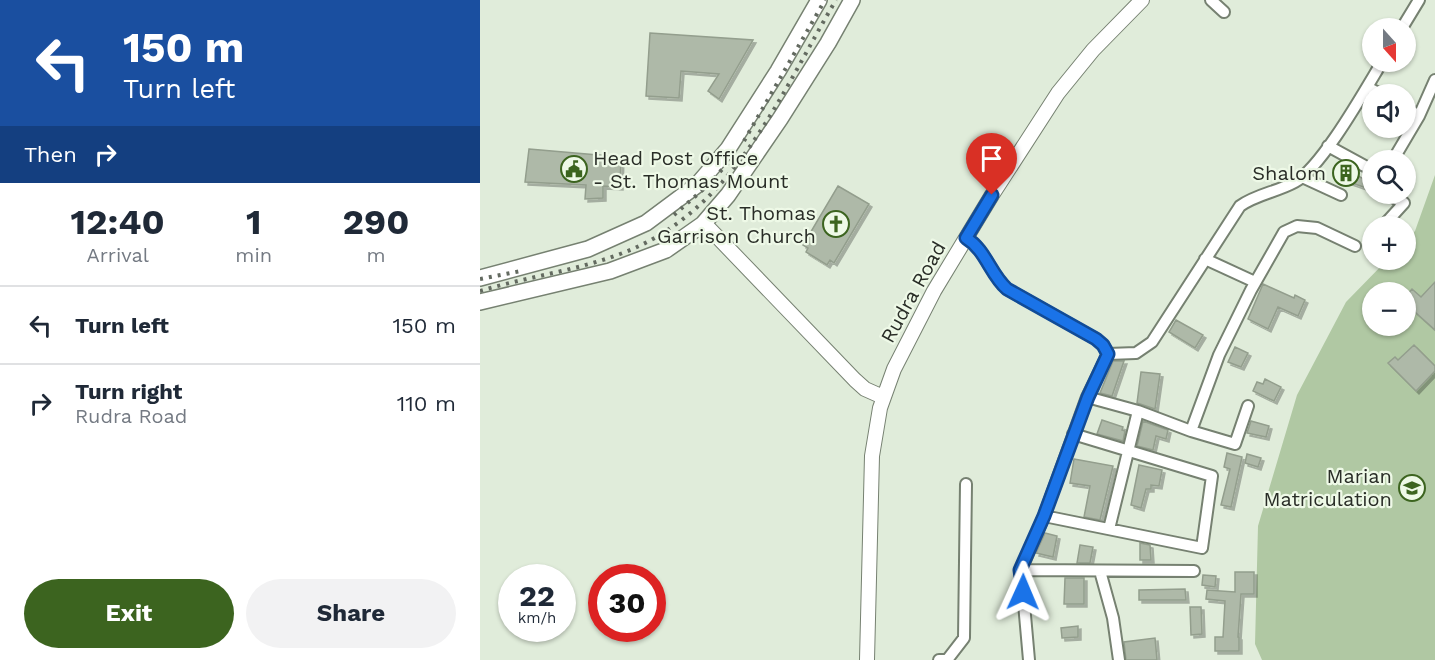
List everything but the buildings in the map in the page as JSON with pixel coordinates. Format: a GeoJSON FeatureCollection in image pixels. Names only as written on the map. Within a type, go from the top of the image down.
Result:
{"type":"FeatureCollection","features":[{"type":"Feature","properties":{"kind":"main road"},"geometry":{"type":"LineString","coordinates":[[480,278],[588,249],[646,223],[697,185],[728,149],[778,71],[819,0]]}},
{"type":"Feature","properties":{"kind":"main road"},"geometry":{"type":"LineString","coordinates":[[480,302],[610,271],[666,250],[704,222],[728,195],[802,84],[852,0]]}},
{"type":"Feature","properties":{"kind":"main road"},"geometry":{"type":"LineString","coordinates":[[778,71],[802,84]]}},
{"type":"Feature","properties":{"kind":"street","name":"Rudra Road"},"geometry":{"type":"LineString","coordinates":[[867,660],[872,456],[883,397],[894,369],[934,291],[1058,93],[1093,50],[1142,0]]}},
{"type":"Feature","properties":{"kind":"street"},"geometry":{"type":"LineString","coordinates":[[1212,0],[1224,12]]}},
{"type":"Feature","properties":{"kind":"street"},"geometry":{"type":"LineString","coordinates":[[1408,18],[1419,0]]}},
{"type":"Feature","properties":{"kind":"street"},"geometry":{"type":"LineString","coordinates":[[1399,150],[1419,116],[1435,80]]}},
{"type":"Feature","properties":{"kind":"street"},"geometry":{"type":"LineString","coordinates":[[1108,354],[1136,353],[1152,342],[1240,206],[1253,197],[1296,182],[1315,166],[1362,95]]}},
{"type":"Feature","properties":{"kind":"street"},"geometry":{"type":"LineString","coordinates":[[1328,146],[1362,165]]}},
{"type":"Feature","properties":{"kind":"street"},"geometry":{"type":"LineString","coordinates":[[1302,177],[1341,195]]}},
{"type":"Feature","properties":{"kind":"street"},"geometry":{"type":"LineString","coordinates":[[1392,216],[1403,204]]}},
{"type":"Feature","properties":{"kind":"street"},"geometry":{"type":"LineString","coordinates":[[704,222],[855,380],[865,389],[883,397]]}},
{"type":"Feature","properties":{"kind":"street"},"geometry":{"type":"LineString","coordinates":[[1191,431],[1219,355],[1255,282],[1284,232],[1298,226],[1317,228],[1355,246]]}},
{"type":"Feature","properties":{"kind":"street"},"geometry":{"type":"LineString","coordinates":[[966,238],[980,249],[998,280],[1007,289],[1096,339],[1108,354]]}},
{"type":"Feature","properties":{"kind":"street"},"geometry":{"type":"LineString","coordinates":[[1205,259],[1255,282]]}},
{"type":"Feature","properties":{"kind":"street"},"geometry":{"type":"LineString","coordinates":[[1029,660],[1020,570],[1044,516],[1088,397],[1108,354]]}},
{"type":"Feature","properties":{"kind":"street"},"geometry":{"type":"LineString","coordinates":[[1088,397],[1138,411],[1191,431],[1235,444],[1248,406]]}},
{"type":"Feature","properties":{"kind":"street"},"geometry":{"type":"LineString","coordinates":[[1109,529],[1138,411]]}},
{"type":"Feature","properties":{"kind":"street"},"geometry":{"type":"LineString","coordinates":[[1044,516],[1202,548],[1212,476],[1073,434]]}},
{"type":"Feature","properties":{"kind":"street"},"geometry":{"type":"LineString","coordinates":[[939,660],[947,660],[964,638],[966,484]]}},
{"type":"Feature","properties":{"kind":"street"},"geometry":{"type":"LineString","coordinates":[[1020,570],[1194,571]]}},
{"type":"Feature","properties":{"kind":"street"},"geometry":{"type":"LineString","coordinates":[[1100,570],[1113,618],[1119,660]]}},
{"type":"Feature","properties":{"kind":"green space"},"geometry":{"type":"Polygon","coordinates":[[[1435,175],[1435,660],[1262,660],[1255,644],[1258,526],[1297,395],[1346,302],[1362,286],[1362,336],[1416,336],[1416,282],[1366,282],[1377,270],[1416,270],[1416,228],[1435,175]]]}},
{"type":"Feature","properties":{"kind":"railway"},"geometry":{"type":"LineString","coordinates":[[744,141],[825,0]]}},
{"type":"Feature","properties":{"kind":"railway"},"geometry":{"type":"LineString","coordinates":[[480,291],[586,265],[620,254],[660,235],[694,210],[723,180],[749,147],[773,111],[836,0]]}},
{"type":"Feature","properties":{"kind":"railway"},"geometry":{"type":"LineString","coordinates":[[674,215],[707,186],[728,163]]}},
{"type":"Feature","properties":{"kind":"railway"},"geometry":{"type":"LineString","coordinates":[[480,279],[521,271]]}},
{"type":"Feature","properties":{"kind":"place","name":"Head Post Office - St. Thomas Mount"},"geometry":{"type":"Point","coordinates":[574,169]}},
{"type":"Feature","properties":{"kind":"place","name":"Shalom"},"geometry":{"type":"Point","coordinates":[1346,173]}},
{"type":"Feature","properties":{"kind":"place","name":"St. Thomas Garrison Church"},"geometry":{"type":"Point","coordinates":[836,224]}},
{"type":"Feature","properties":{"kind":"place","name":"Marian Matriculation"},"geometry":{"type":"Point","coordinates":[1412,488]}},
{"type":"Feature","properties":{"kind":"route"},"geometry":{"type":"LineString","coordinates":[[992,195],[966,238],[977,245],[998,280],[1007,289],[1096,339],[1108,354],[1088,397],[1044,516],[1020,570],[1023,592]]}}]}
